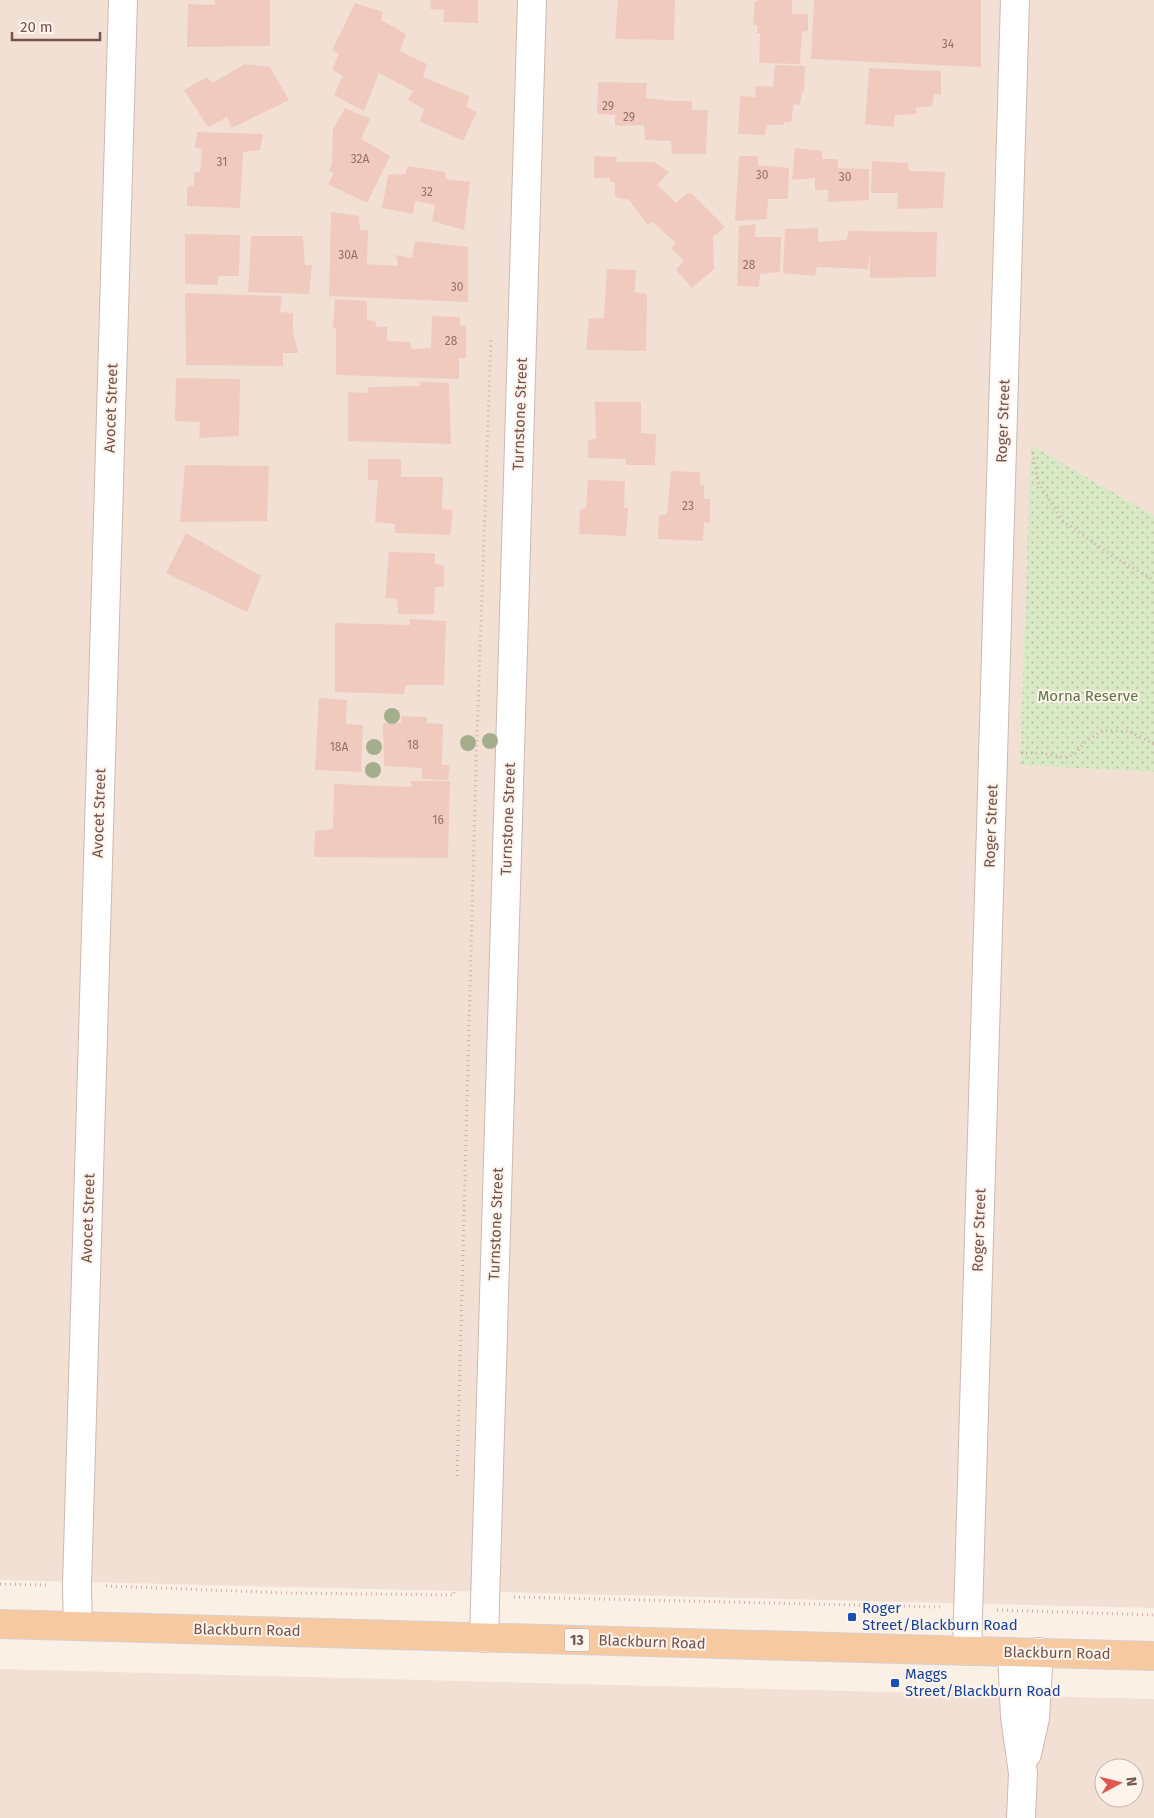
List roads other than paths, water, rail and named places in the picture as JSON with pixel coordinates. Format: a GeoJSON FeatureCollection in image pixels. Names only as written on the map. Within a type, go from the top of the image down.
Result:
{"type":"FeatureCollection","features":[{"type":"Feature","properties":{"kind":"main road","name":"Blackburn Road"},"geometry":{"type":"LineString","coordinates":[[0,1624],[1154,1656]]}},
{"type":"Feature","properties":{"kind":"street","name":"Avocet Street"},"geometry":{"type":"LineString","coordinates":[[78,1626],[78,1566],[122,0]]}},
{"type":"Feature","properties":{"kind":"street","name":"Turnstone Street"},"geometry":{"type":"LineString","coordinates":[[484,1638],[532,0]]}},
{"type":"Feature","properties":{"kind":"street","name":"Roger Street"},"geometry":{"type":"LineString","coordinates":[[967,1651],[1015,0]]}},
{"type":"Feature","properties":{"kind":"street"},"geometry":{"type":"LineString","coordinates":[[1012,1652],[1015,1717],[1023,1773]]}},
{"type":"Feature","properties":{"kind":"street"},"geometry":{"type":"LineString","coordinates":[[1021,1818],[1023,1773],[1034,1718],[1039,1652]]}},
{"type":"Feature","properties":{"kind":"place","name":"Roger Street/Blackburn Road"},"geometry":{"type":"Point","coordinates":[852,1617]}},
{"type":"Feature","properties":{"kind":"place","name":"Maggs Street/Blackburn Road"},"geometry":{"type":"Point","coordinates":[895,1683]}},
{"type":"Feature","properties":{"kind":"park label","name":"Morna Reserve"},"geometry":{"type":"Point","coordinates":[1088,696]}}]}
